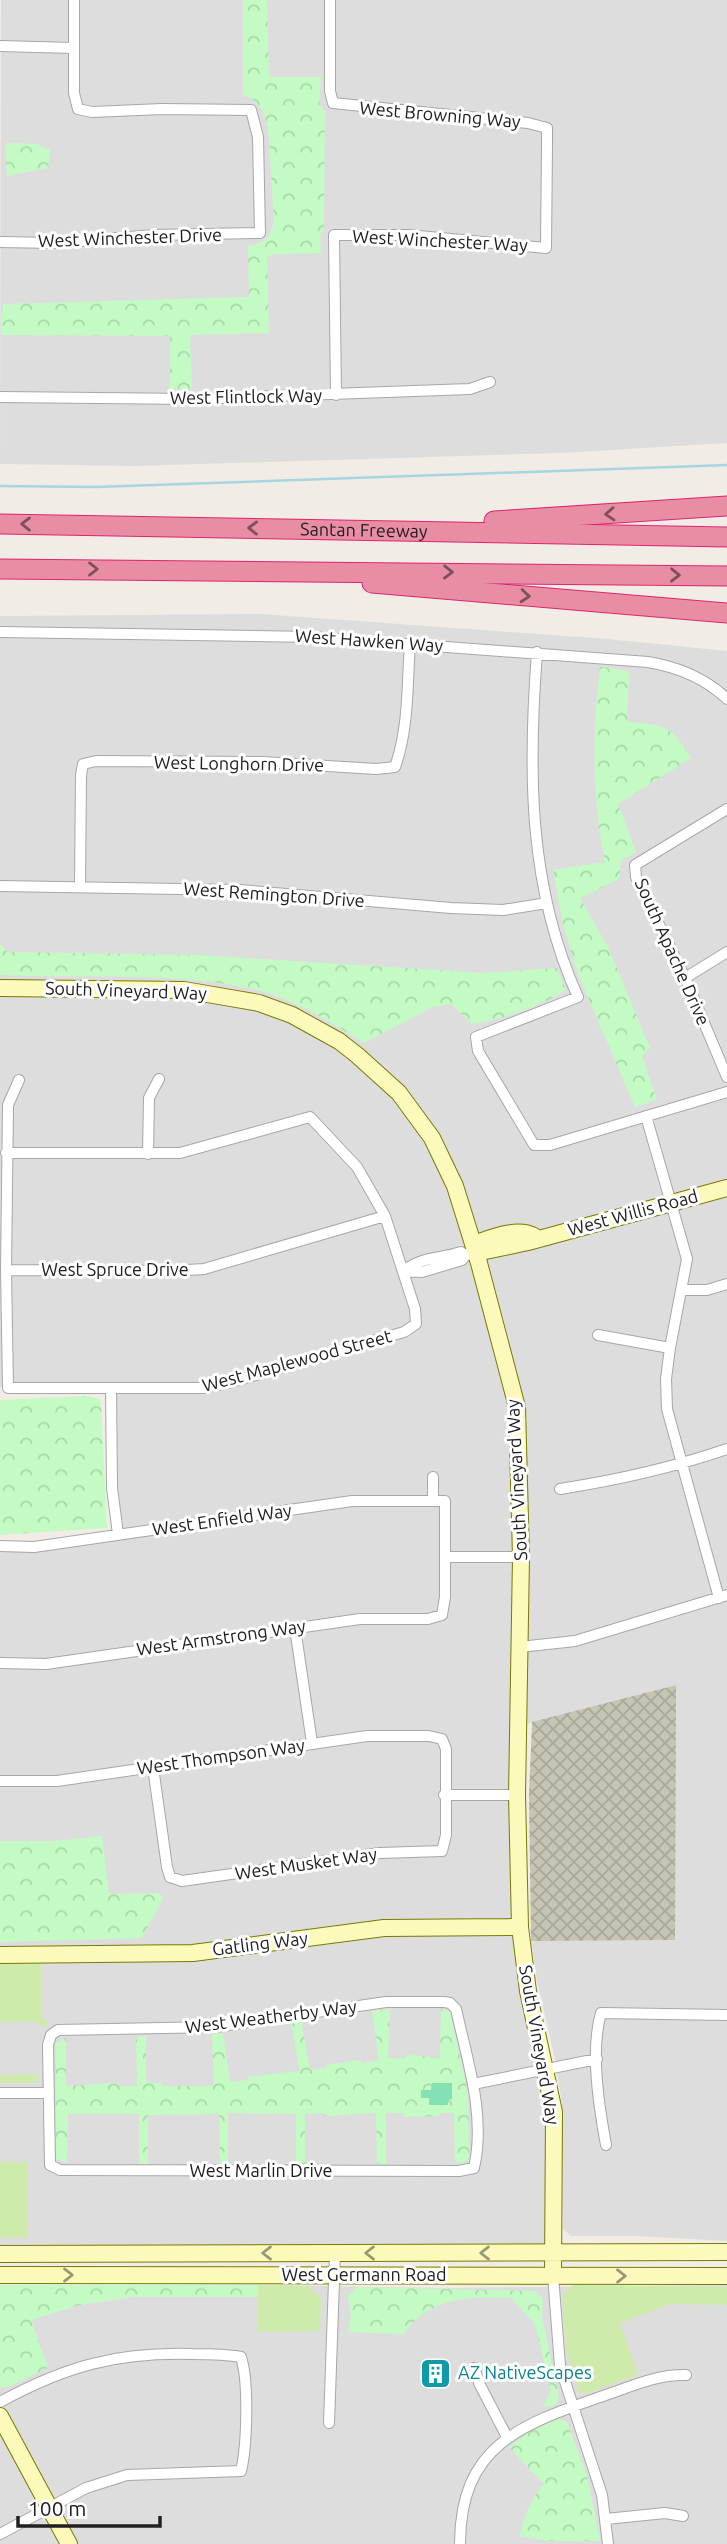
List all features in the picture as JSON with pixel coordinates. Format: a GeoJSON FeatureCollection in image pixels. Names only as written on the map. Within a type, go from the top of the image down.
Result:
{"type":"FeatureCollection","features":[{"type":"Feature","properties":{"kind":"highway"},"geometry":{"type":"LineString","coordinates":[[322,529],[727,506]]}},
{"type":"Feature","properties":{"kind":"highway","name":"Santan Freeway"},"geometry":{"type":"LineString","coordinates":[[0,524],[727,537]]}},
{"type":"Feature","properties":{"kind":"highway"},"geometry":{"type":"LineString","coordinates":[[0,569],[727,576]]}},
{"type":"Feature","properties":{"kind":"highway"},"geometry":{"type":"LineString","coordinates":[[183,569],[727,613]]}},
{"type":"Feature","properties":{"kind":"street"},"geometry":{"type":"LineString","coordinates":[[0,46],[74,48],[74,0]]}},
{"type":"Feature","properties":{"kind":"street","name":"West Browning Way"},"geometry":{"type":"LineString","coordinates":[[330,0],[330,91],[334,103],[528,123],[547,128],[546,248]]}},
{"type":"Feature","properties":{"kind":"street","name":"West Winchester Drive"},"geometry":{"type":"LineString","coordinates":[[0,242],[56,243],[154,235],[260,233],[258,137],[251,110],[162,108],[92,112],[78,109],[74,93],[74,48]]}},
{"type":"Feature","properties":{"kind":"street","name":"West Winchester Way"},"geometry":{"type":"LineString","coordinates":[[336,395],[334,235],[408,235],[546,248]]}},
{"type":"Feature","properties":{"kind":"street","name":"West Flintlock Way"},"geometry":{"type":"LineString","coordinates":[[0,397],[194,399],[336,395],[470,389],[490,382]]}},
{"type":"Feature","properties":{"kind":"street","name":"West Hawken Way"},"geometry":{"type":"LineString","coordinates":[[0,632],[261,634],[537,652],[666,665],[698,678],[727,699]]}},
{"type":"Feature","properties":{"kind":"street","name":"West Longhorn Drive"},"geometry":{"type":"LineString","coordinates":[[80,887],[83,764],[96,761],[263,762],[376,769],[395,767],[405,715],[410,643]]}},
{"type":"Feature","properties":{"kind":"street"},"geometry":{"type":"LineString","coordinates":[[537,652],[531,793],[534,824],[547,903],[562,958],[578,997],[476,1037],[478,1051],[534,1145],[550,1145],[727,1092]]}},
{"type":"Feature","properties":{"kind":"street","name":"South Apache Drive"},"geometry":{"type":"LineString","coordinates":[[727,809],[635,865],[636,877],[685,978],[727,1077]]}},
{"type":"Feature","properties":{"kind":"street","name":"West Remington Drive"},"geometry":{"type":"LineString","coordinates":[[0,887],[240,890],[503,910],[547,903]]}},
{"type":"Feature","properties":{"kind":"street"},"geometry":{"type":"LineString","coordinates":[[685,978],[727,952]]}},
{"type":"Feature","properties":{"kind":"street","name":"South Vineyard Way"},"geometry":{"type":"LineString","coordinates":[[0,988],[184,990],[259,1003],[292,1015],[339,1041],[380,1073],[432,1138],[455,1186],[517,1407],[521,1557],[517,1795],[520,1927],[528,1991],[554,2112],[553,2275]]}},
{"type":"Feature","properties":{"kind":"street"},"geometry":{"type":"LineString","coordinates":[[148,1154],[149,1098],[159,1079]]}},
{"type":"Feature","properties":{"kind":"street"},"geometry":{"type":"LineString","coordinates":[[6,1270],[8,1105],[19,1080]]}},
{"type":"Feature","properties":{"kind":"street"},"geometry":{"type":"LineString","coordinates":[[520,1647],[575,1642],[723,1596],[681,1465],[667,1409],[666,1379],[670,1348],[687,1259],[646,1116]]}},
{"type":"Feature","properties":{"kind":"street"},"geometry":{"type":"LineString","coordinates":[[6,1153],[180,1153],[310,1117],[357,1167],[385,1216],[403,1271]]}},
{"type":"Feature","properties":{"kind":"street","name":"West Willis Road"},"geometry":{"type":"LineString","coordinates":[[403,1271],[422,1272],[462,1261],[491,1238],[525,1232],[540,1238],[727,1188]]}},
{"type":"Feature","properties":{"kind":"street","name":"West Spruce Drive"},"geometry":{"type":"LineString","coordinates":[[6,1270],[171,1272],[204,1269],[385,1216]]}},
{"type":"Feature","properties":{"kind":"street","name":"West Maplewood Street"},"geometry":{"type":"LineString","coordinates":[[6,1270],[8,1388],[204,1388],[404,1332],[416,1324],[415,1309],[403,1271]]}},
{"type":"Feature","properties":{"kind":"street"},"geometry":{"type":"LineString","coordinates":[[682,1290],[707,1290],[727,1284]]}},
{"type":"Feature","properties":{"kind":"street"},"geometry":{"type":"LineString","coordinates":[[598,1335],[670,1348]]}},
{"type":"Feature","properties":{"kind":"street"},"geometry":{"type":"LineString","coordinates":[[111,1388],[112,1488],[118,1535]]}},
{"type":"Feature","properties":{"kind":"street"},"geometry":{"type":"LineString","coordinates":[[560,1489],[633,1477],[681,1465],[727,1449]]}},
{"type":"Feature","properties":{"kind":"street"},"geometry":{"type":"LineString","coordinates":[[433,1477],[433,1501]]}},
{"type":"Feature","properties":{"kind":"street","name":"West Enfield Way"},"geometry":{"type":"LineString","coordinates":[[0,1546],[34,1547],[352,1501],[445,1501],[445,1557]]}},
{"type":"Feature","properties":{"kind":"street"},"geometry":{"type":"LineString","coordinates":[[445,1557],[521,1557]]}},
{"type":"Feature","properties":{"kind":"street","name":"West Armstrong Way"},"geometry":{"type":"LineString","coordinates":[[0,1664],[46,1664],[360,1619],[428,1619],[442,1615],[445,1557]]}},
{"type":"Feature","properties":{"kind":"street"},"geometry":{"type":"LineString","coordinates":[[295,1628],[312,1743]]}},
{"type":"Feature","properties":{"kind":"street","name":"West Thompson Way"},"geometry":{"type":"LineString","coordinates":[[0,1781],[57,1781],[368,1736],[429,1736],[442,1739],[446,1749],[444,1795]]}},
{"type":"Feature","properties":{"kind":"street","name":"West Musket Way"},"geometry":{"type":"LineString","coordinates":[[153,1767],[170,1877],[181,1881],[380,1853],[442,1851],[446,1835],[444,1795]]}},
{"type":"Feature","properties":{"kind":"street"},"geometry":{"type":"LineString","coordinates":[[444,1795],[517,1795]]}},
{"type":"Feature","properties":{"kind":"street","name":"Gatling Way"},"geometry":{"type":"LineString","coordinates":[[0,1955],[193,1953],[384,1928],[520,1927]]}},
{"type":"Feature","properties":{"kind":"street","name":"West Weatherby Way"},"geometry":{"type":"LineString","coordinates":[[48,2092],[48,2045],[51,2035],[58,2030],[215,2027],[386,2002],[450,2003],[456,2009],[473,2084]]}},
{"type":"Feature","properties":{"kind":"street"},"geometry":{"type":"LineString","coordinates":[[607,2145],[597,2091],[597,2025],[601,2013],[727,2015]]}},
{"type":"Feature","properties":{"kind":"street"},"geometry":{"type":"LineString","coordinates":[[473,2084],[597,2059]]}},
{"type":"Feature","properties":{"kind":"street","name":"West Marlin Drive"},"geometry":{"type":"LineString","coordinates":[[48,2092],[50,2165],[60,2170],[459,2171],[474,2168],[477,2154],[473,2084]]}},
{"type":"Feature","properties":{"kind":"street"},"geometry":{"type":"LineString","coordinates":[[0,2093],[48,2092]]}},
{"type":"Feature","properties":{"kind":"street","name":"West Germann Road"},"geometry":{"type":"LineString","coordinates":[[0,2254],[727,2252]]}},
{"type":"Feature","properties":{"kind":"street"},"geometry":{"type":"LineString","coordinates":[[329,2423],[335,2253]]}},
{"type":"Feature","properties":{"kind":"street","name":"West Germann Road"},"geometry":{"type":"LineString","coordinates":[[0,2275],[727,2276]]}},
{"type":"Feature","properties":{"kind":"street"},"geometry":{"type":"LineString","coordinates":[[553,2275],[561,2366],[596,2473],[606,2519],[608,2544]]}},
{"type":"Feature","properties":{"kind":"street"},"geometry":{"type":"LineString","coordinates":[[0,2402],[32,2385],[81,2365],[150,2353],[241,2357],[245,2372],[244,2457],[241,2471],[127,2475],[86,2488],[0,2534]]}},
{"type":"Feature","properties":{"kind":"street"},"geometry":{"type":"LineString","coordinates":[[474,2368],[507,2437]]}},
{"type":"Feature","properties":{"kind":"street"},"geometry":{"type":"LineString","coordinates":[[460,2544],[460,2520],[469,2489],[490,2453],[507,2437],[573,2407],[666,2375],[686,2375]]}},
{"type":"Feature","properties":{"kind":"street"},"geometry":{"type":"LineString","coordinates":[[0,2416],[69,2544]]}},
{"type":"Feature","properties":{"kind":"street"},"geometry":{"type":"LineString","coordinates":[[606,2519],[665,2513],[683,2516]]}},
{"type":"Feature","properties":{"kind":"shaded area"},"geometry":{"type":"Polygon","coordinates":[[[1,0],[727,0],[727,443],[561,453],[136,466],[0,464],[1,0]]]}},
{"type":"Feature","properties":{"kind":"shaded area"},"geometry":{"type":"Polygon","coordinates":[[[261,614],[608,639],[727,651],[727,2241],[571,2236],[563,2229],[562,2104],[531,1941],[675,1940],[675,1685],[519,1726],[520,1927],[547,2070],[553,2253],[0,2254],[0,1546],[118,1535],[111,1389],[0,1387],[0,616],[261,614]]]}},
{"type":"Feature","properties":{"kind":"shaded area"},"geometry":{"type":"Polygon","coordinates":[[[676,1685],[675,1940],[531,1941],[529,1795],[532,1722],[676,1685]]]}},
{"type":"Feature","properties":{"kind":"shaded area"},"geometry":{"type":"Polygon","coordinates":[[[0,2285],[450,2288],[727,2285],[727,2544],[0,2544],[0,2285]]]}},
{"type":"Feature","properties":{"kind":"green space"},"geometry":{"type":"Polygon","coordinates":[[[243,0],[267,0],[269,77],[321,77],[319,103],[325,112],[324,229],[320,235],[321,253],[274,254],[267,258],[269,333],[190,335],[192,389],[170,389],[170,336],[1,335],[3,304],[249,297],[248,246],[258,244],[269,237],[274,222],[268,128],[263,111],[253,99],[243,95],[243,0]]]}},
{"type":"Feature","properties":{"kind":"green space"},"geometry":{"type":"Polygon","coordinates":[[[5,143],[36,144],[50,150],[48,168],[7,176],[5,143]]]}},
{"type":"Feature","properties":{"kind":"green space"},"geometry":{"type":"Polygon","coordinates":[[[600,667],[629,671],[627,722],[666,729],[678,739],[691,758],[618,804],[636,852],[621,860],[619,879],[580,898],[608,947],[650,1048],[642,1056],[657,1100],[635,1107],[578,974],[563,924],[553,870],[605,862],[595,764],[600,667]]]}},
{"type":"Feature","properties":{"kind":"green space"},"geometry":{"type":"Polygon","coordinates":[[[0,944],[7,952],[198,955],[482,973],[557,968],[566,990],[520,1012],[472,1024],[451,1004],[433,1007],[364,1043],[296,1004],[268,993],[223,983],[159,978],[0,975],[0,944]]]}},
{"type":"Feature","properties":{"kind":"green space"},"geometry":{"type":"Polygon","coordinates":[[[90,1396],[101,1403],[107,1528],[0,1535],[0,1400],[90,1396]]]}},
{"type":"Feature","properties":{"kind":"green space"},"geometry":{"type":"Polygon","coordinates":[[[102,1836],[109,1894],[158,1893],[163,1898],[142,1938],[0,1942],[0,1841],[54,1841],[102,1836]]]}},
{"type":"Feature","properties":{"kind":"green space"},"geometry":{"type":"Polygon","coordinates":[[[41,1963],[41,2016],[48,2023],[44,2028],[38,2022],[0,2022],[0,1964],[41,1963]]]}},
{"type":"Feature","properties":{"kind":"green space"},"geometry":{"type":"Polygon","coordinates":[[[441,2008],[450,2012],[468,2093],[469,2156],[464,2163],[455,2162],[454,2113],[404,2117],[403,2113],[386,2113],[386,2164],[377,2163],[376,2113],[324,2116],[324,2113],[305,2114],[305,2164],[296,2163],[296,2114],[228,2113],[228,2163],[220,2163],[219,2114],[148,2115],[148,2164],[139,2164],[139,2114],[68,2114],[67,2163],[55,2158],[56,2043],[66,2037],[66,2086],[118,2083],[119,2086],[137,2086],[136,2037],[146,2036],[146,2082],[162,2083],[163,2086],[214,2086],[212,2034],[223,2034],[230,2082],[248,2080],[248,2077],[300,2071],[291,2023],[301,2021],[310,2070],[327,2068],[326,2065],[379,2060],[372,2011],[390,2009],[388,2058],[406,2059],[406,2055],[440,2058],[441,2008]]]}},
{"type":"Feature","properties":{"kind":"green space"},"geometry":{"type":"Polygon","coordinates":[[[40,2074],[35,2083],[0,2083],[0,2075],[40,2074]]]}},
{"type":"Feature","properties":{"kind":"green space"},"geometry":{"type":"Polygon","coordinates":[[[432,2083],[452,2083],[452,2099],[448,2100],[448,2105],[429,2105],[429,2098],[421,2098],[421,2090],[431,2090],[432,2083]]]}},
{"type":"Feature","properties":{"kind":"green space"},"geometry":{"type":"Polygon","coordinates":[[[0,2162],[27,2162],[27,2237],[0,2238],[0,2162]]]}},
{"type":"Feature","properties":{"kind":"green space"},"geometry":{"type":"Polygon","coordinates":[[[0,2285],[258,2285],[258,2297],[133,2297],[80,2305],[31,2320],[48,2368],[8,2387],[0,2387],[0,2285]]]}},
{"type":"Feature","properties":{"kind":"green space"},"geometry":{"type":"Polygon","coordinates":[[[258,2285],[308,2286],[321,2298],[320,2331],[258,2332],[258,2285]]]}},
{"type":"Feature","properties":{"kind":"green space"},"geometry":{"type":"Polygon","coordinates":[[[573,2285],[727,2287],[727,2305],[671,2304],[620,2323],[638,2375],[584,2394],[578,2391],[566,2350],[562,2296],[573,2285]]]}},
{"type":"Feature","properties":{"kind":"green space"},"geometry":{"type":"Polygon","coordinates":[[[358,2287],[535,2291],[543,2299],[542,2317],[559,2397],[555,2405],[543,2407],[551,2391],[535,2324],[511,2298],[452,2301],[425,2312],[404,2334],[348,2332],[351,2315],[348,2296],[358,2287]]]}},
{"type":"Feature","properties":{"kind":"green space"},"geometry":{"type":"Polygon","coordinates":[[[559,2419],[567,2422],[587,2476],[600,2541],[549,2541],[520,2536],[528,2508],[544,2484],[509,2447],[532,2430],[559,2419]]]}},
{"type":"Feature","properties":{"kind":"waterway"},"geometry":{"type":"LineString","coordinates":[[0,486],[96,487],[727,465]]}},
{"type":"Feature","properties":{"kind":"place","name":"AZ NativeScapes"},"geometry":{"type":"Point","coordinates":[435,2373]}}]}
